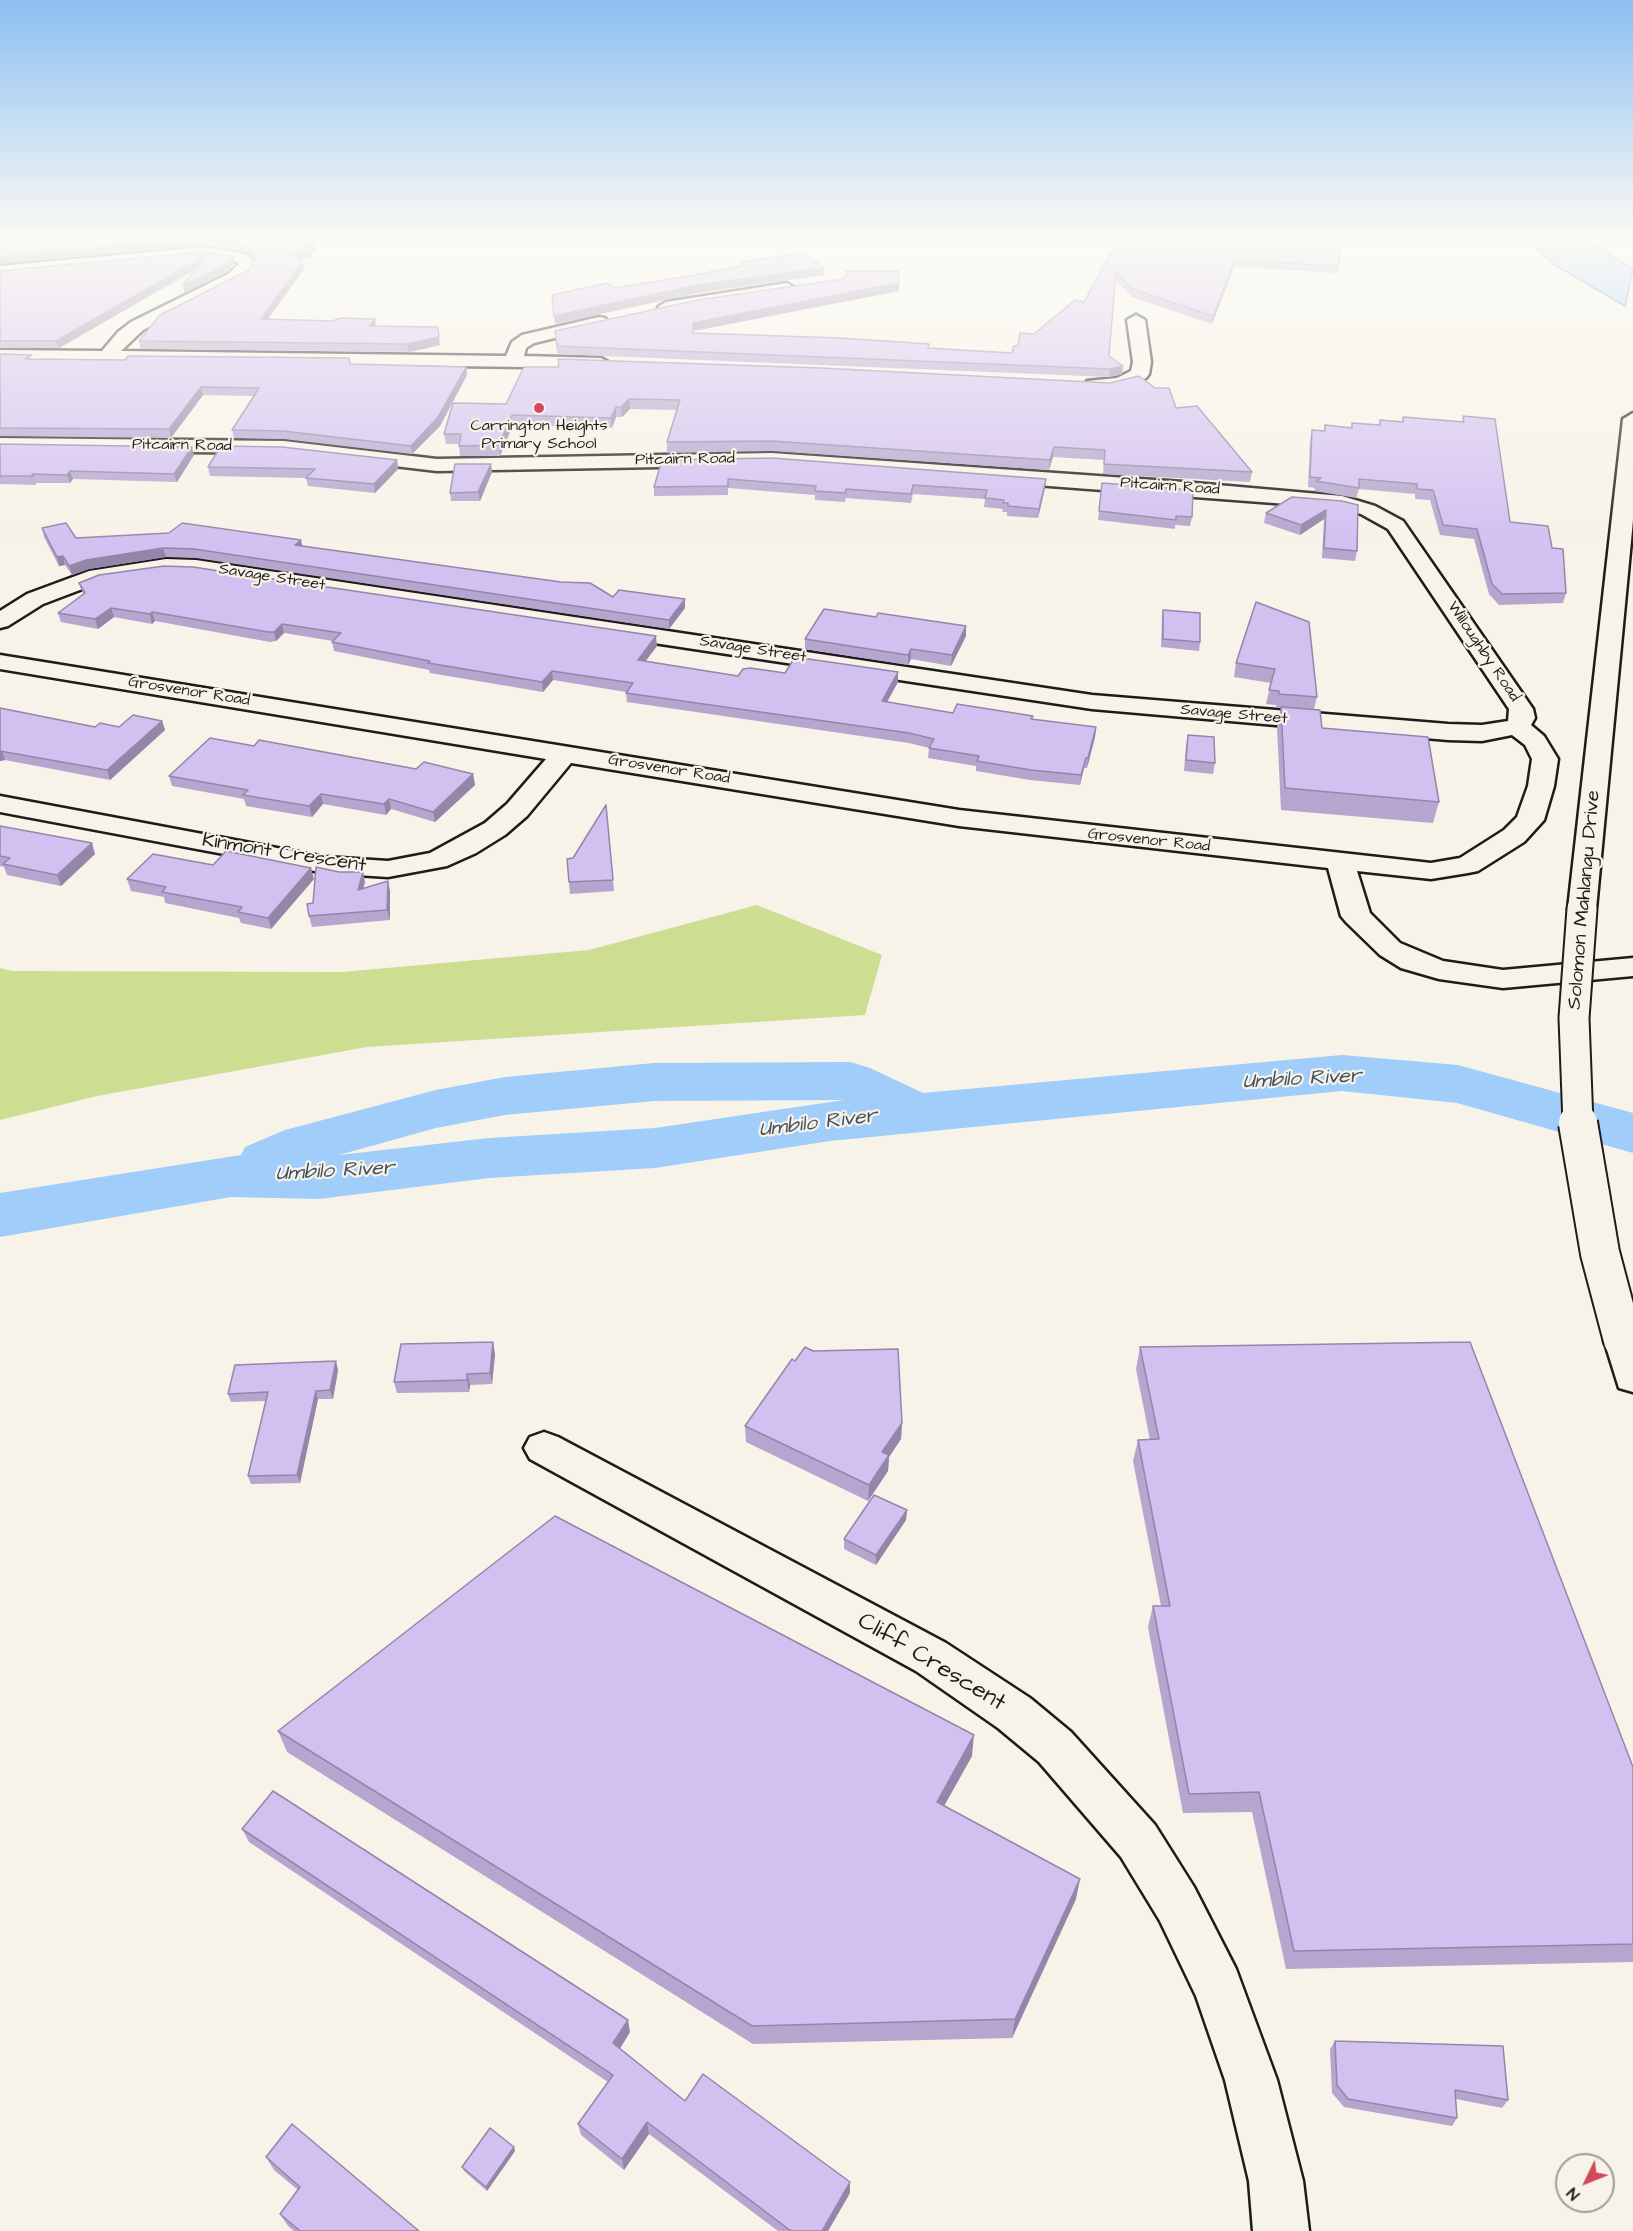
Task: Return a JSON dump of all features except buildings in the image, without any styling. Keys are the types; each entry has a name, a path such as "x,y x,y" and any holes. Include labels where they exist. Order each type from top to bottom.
{"main road":[{"path":"109,354 122,338"},
{"path":"518,360 515,357 518,346 532,338"},
{"path":"1081,384 1120,383 1140,374 1142,362 1139,338"},
{"path":"0,355 109,354 614,363"},
{"name":"Solomon Mahlangu Drive","path":"1633,419 1582,909 1574,1018 1577,1116 1600,1253 1633,1377"},
{"name":"Pitcairn Road","path":"0,444 284,447 437,465 772,459 1217,491 1332,501 1368,510"},
{"name":"Willoughby Road","path":"1340,860 1442,871 1468,865 1514,836 1530,820 1541,786 1545,759 1535,741 1517,727 1522,718 1521,709 1396,525 1368,510"},
{"name":"Savage Street","path":"0,621 35,599 97,576 166,566 196,567 1092,702 1448,732 1482,733 1517,727"},
{"name":"Grosvenor Road","path":"0,662 959,818 1131,839 1340,860"},
{"name":"Kinmont Crescent","path":"0,804 325,865 388,869 437,860 466,847 495,829 517,810 565,753"},
{"path":"1340,860 1356,916 1390,949 1412,961 1439,970 1503,980 1633,967"},
{"name":"Cliff Crescent","path":"544,1448 931,1657 1014,1713 1055,1747 1092,1786 1138,1841 1177,1904 1218,1987 1251,2080 1276,2181 1281,2231"}],"green space":[{"path":"757,905 882,955 865,1015 367,1047 97,1096 0,1120 0,968 12,971 342,972 589,950"}],"waterway":[{"name":"Umbilo River","path":"0,1215 231,1176 319,1178 489,1158 655,1148 830,1121 1342,1073 1458,1084 1633,1133"},
{"path":"266,1162 305,1144 436,1109 505,1096 654,1082 850,1081 902,1104"}],"place":[{"name":"Carrington Heights Primary School","path":"539,408"}]}
